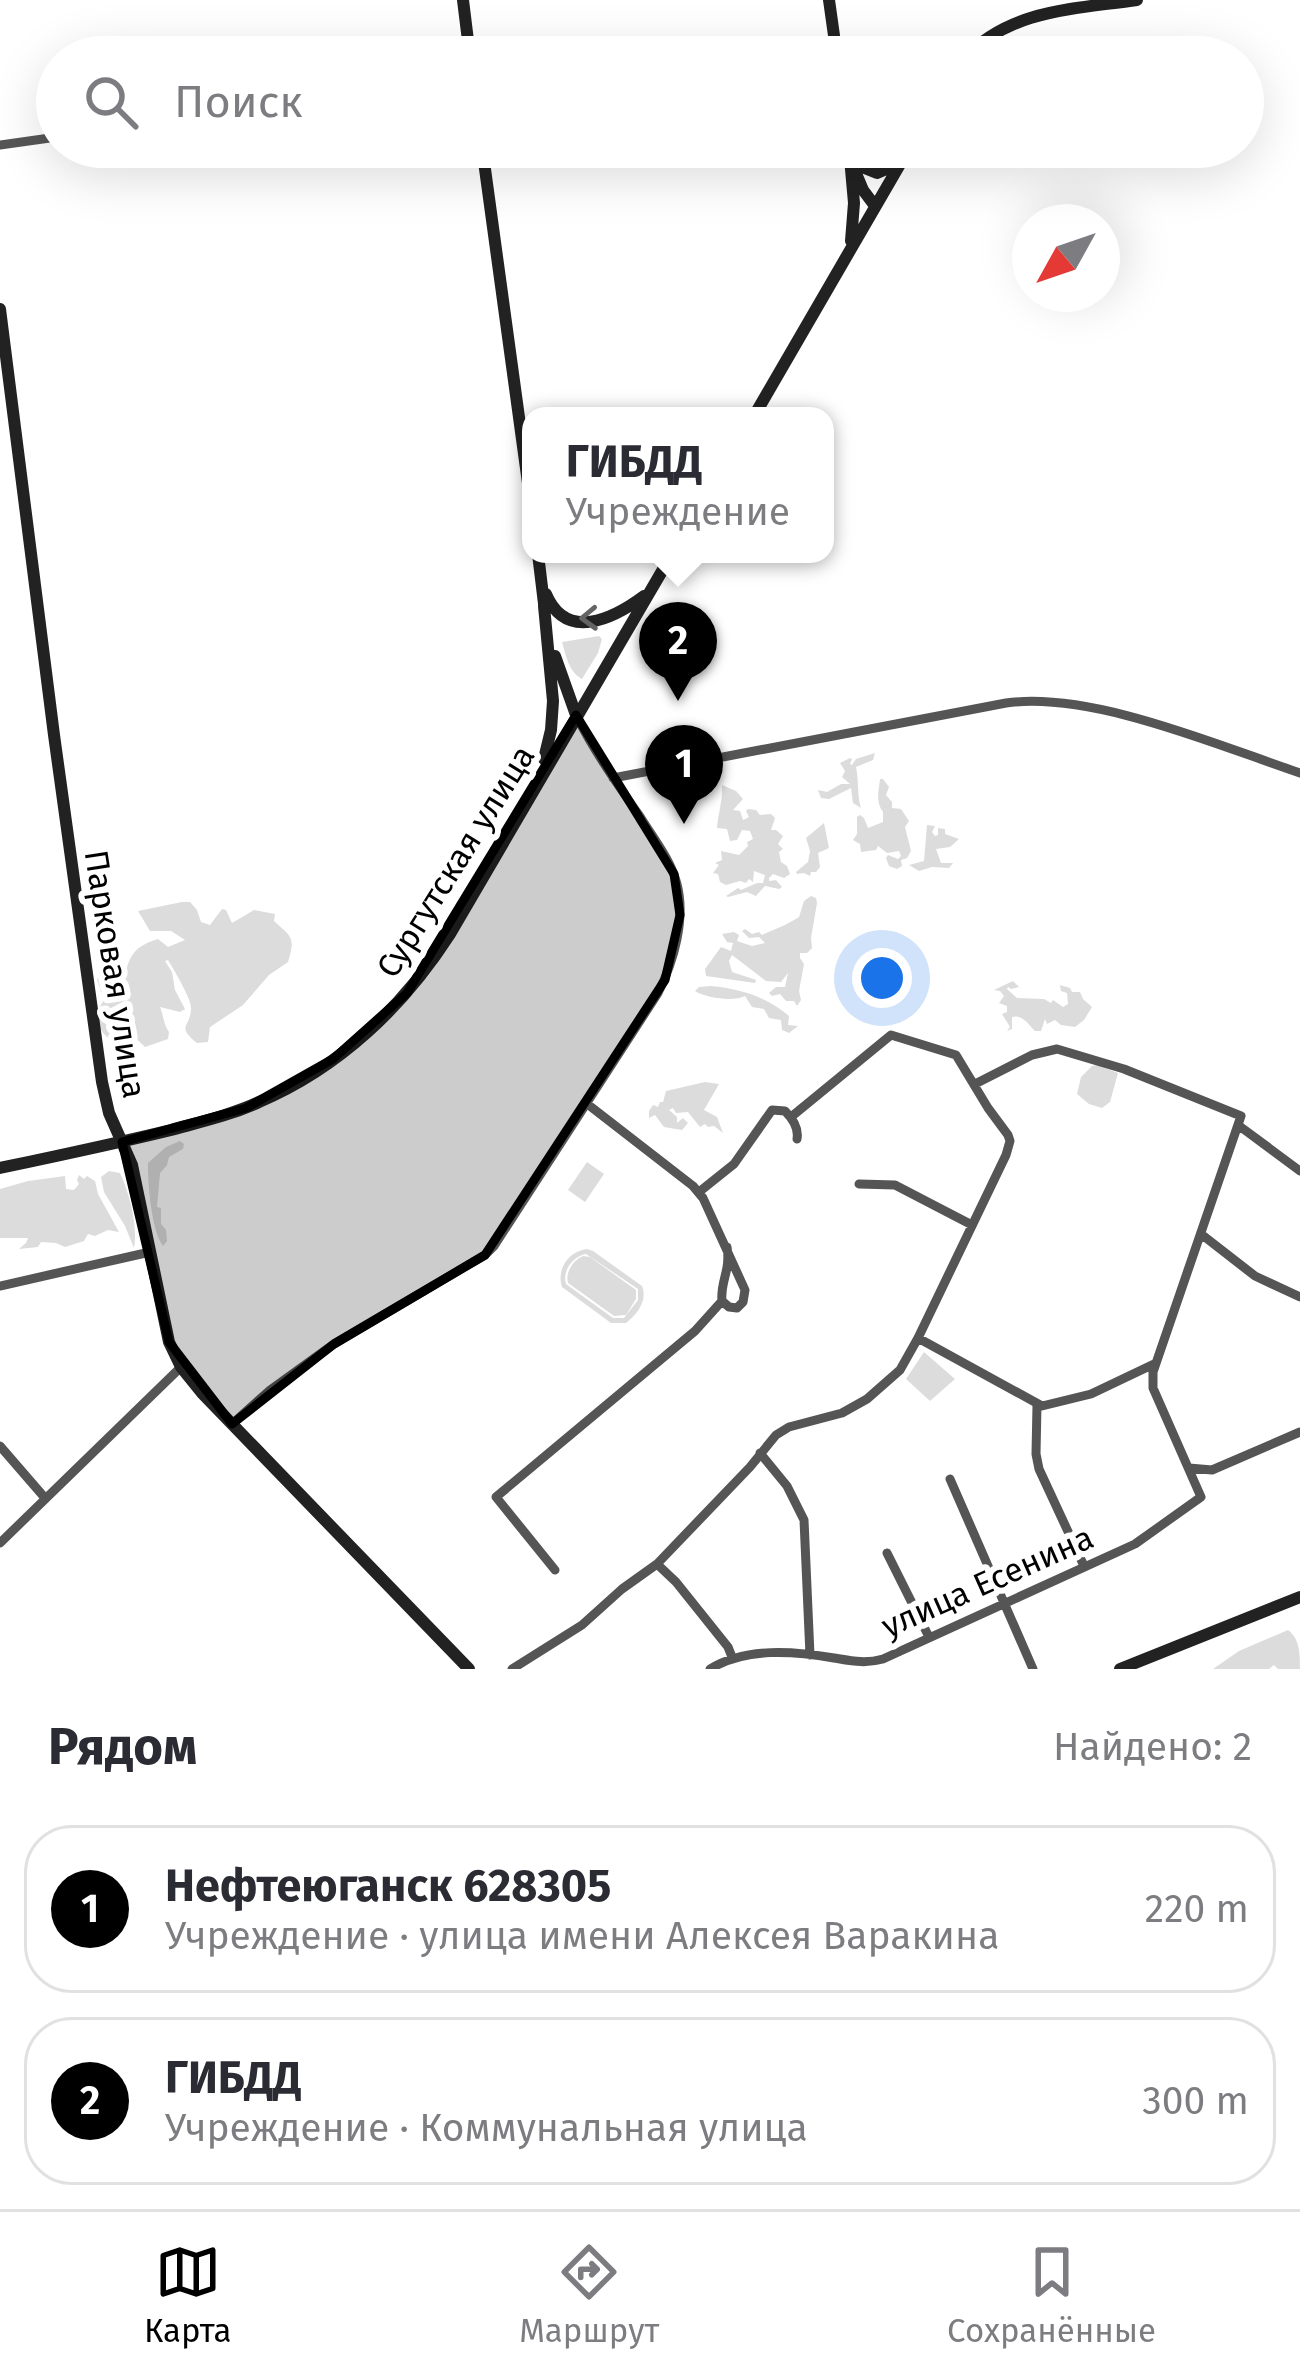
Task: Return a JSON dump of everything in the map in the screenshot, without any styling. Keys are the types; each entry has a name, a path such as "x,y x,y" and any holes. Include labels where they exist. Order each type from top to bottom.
{"main road":[{"path":"463,0 467,36"},
{"path":"829,0 834,36"},
{"path":"990,36 1020,20 1137,0"},
{"path":"485,168 522,439"},
{"path":"848,255 854,220 850,168"},
{"path":"855,168 862,190 875,206"},
{"path":"759,407 898,168"},
{"name":"Парковая улица","path":"0,309 105,1097 136,1180 168,1339 181,1367 232,1424 469,1669"},
{"path":"539,563 553,713 540,776"},
{"name":"Сургутская улица","path":"0,1168 122,1142 262,1101 333,1059 384,1018 438,953 667,563"},
{"path":"542,581 556,612 571,620 598,620 619,613 650,592"},
{"path":"544,606 559,671 576,715"},
{"path":"1120,1669 1300,1598"}],"street":[{"path":"0,145 36,140"},
{"path":"614,778 1039,700 1097,709 1300,773"},
{"path":"232,1424 334,1344 485,1255 658,993 680,915 674,874 576,715"},
{"path":"512,1669 582,1625 657,1564 776,1435 867,1400 900,1370 1010,1141 956,1055 890,1035 791,1117"},
{"path":"975,1084 1031,1055 1058,1049 1241,1116 1154,1363 1153,1388"},
{"path":"586,1103 699,1192 746,1294 737,1307 722,1301"},
{"path":"699,1192 734,1164 772,1110 791,1117 797,1139"},
{"path":"1238,1125 1300,1171"},
{"path":"859,1184 895,1185 973,1225"},
{"path":"1201,1234 1255,1276 1300,1298"},
{"path":"555,1570 496,1497 695,1331 722,1301 729,1266 727,1247"},
{"path":"0,1286 150,1252"},
{"path":"919,1338 1037,1405 1072,1401 1154,1363"},
{"path":"0,1544 181,1367"},
{"path":"1131,1376 1153,1388 1189,1468 1212,1470 1300,1432"},
{"path":"1037,1405 1039,1469 1084,1566"},
{"path":"0,1446 45,1498"},
{"path":"760,1453 787,1486 804,1520 810,1655"},
{"name":"улица Есенина","path":"710,1669 732,1658 760,1654 868,1663 1148,1537 1201,1497 1189,1468"},
{"path":"950,1479 1033,1669"},
{"path":"887,1553 929,1637"},
{"path":"657,1564 689,1598 732,1658"}],"highlighted area":[{"path":"576,715 674,874 680,915 665,980 485,1255 334,1344 232,1424 169,1342 122,1142 246,1108 333,1059 407,993"}],"shaded area":[{"path":"599,636 598,653 582,679 571,668 562,642"},
{"path":"875,753 873,760 856,767 861,808 853,803 851,788 821,798 818,790 827,792 850,784 842,777 845,771 840,763 850,758 852,765"},
{"path":"880,779 889,787 886,795 892,808 901,809 909,821 905,827 911,851 897,869 886,858 898,859 899,851 887,853 878,846 861,852 860,844 853,840 860,815 868,828 883,822"},
{"path":"722,785 743,799 733,810 740,811 743,820 749,817 748,809 775,818 771,830 783,836 779,852 790,874 769,878 776,880 779,889 765,886 756,896 747,892 728,897 738,888 763,883 765,875 754,871 753,882 726,885 713,873 719,865 715,863 722,860 721,851 739,855 753,839 750,831 742,830 737,840 730,841 727,829 717,828"},
{"path":"824,823 829,848 818,853 820,867 810,876 797,874 808,862 806,838"},
{"path":"927,825 935,826 935,836 938,828 959,839 950,847 936,849 941,863 953,863 949,868 919,871 909,865 924,861"},
{"path":"811,896 817,903 812,948 800,953 804,964 797,1006 780,994 769,993 785,987 788,973 781,982 766,981 732,955 732,972 755,983 706,976 705,969 721,947 731,951 733,943 722,934 734,932 739,935 737,941 752,946 765,943 742,931 762,935 790,922 799,917"},
{"path":"190,902 201,922 210,925 222,909 232,923 254,910 275,914 274,921 292,942 288,962 269,975 243,1005 210,1027 208,1042 197,1043 185,1029 189,998 165,961 185,1009 160,1007 168,1039 145,1047 125,1028 122,1041 114,1042 98,1022 103,1001 97,979 105,975 113,980 114,993 121,998 129,961 138,948 158,939 168,947 185,940 171,931 150,931 138,911"},
{"path":"1013,981 1019,987 1007,989 1017,998 1053,1000 1063,1007 1068,1004 1067,993 1060,985 1080,992 1092,1007 1075,1027 1055,1020 1047,1024 1045,1019 1041,1031 1035,1031 1016,1016 1012,1029 1007,1031 1010,1027 1002,1014 1007,1006 999,1003 1004,996 994,990"},
{"path":"711,986 762,999 789,1016 788,1025 798,1026 789,1033 782,1030 781,1020 752,1007 745,996 720,998 695,991"},
{"path":"1097,1065 1118,1073 1110,1102 1102,1108 1077,1094 1081,1077"},
{"path":"705,1082 719,1084 704,1110 717,1117 723,1133 714,1126 700,1127 688,1112 676,1113 673,1108 669,1110 677,1123 683,1118 688,1123 682,1130 664,1127 655,1115 649,1118 649,1111 663,1102 666,1091"},
{"path":"180,1141 183,1149 169,1157 160,1173 157,1207 166,1230 163,1246 153,1218 148,1163"},
{"path":"587,1162 604,1174 585,1202 568,1190"},
{"path":"109,1171 120,1173 127,1191 134,1248 104,1192 101,1177"},
{"path":"79,1175 95,1181 119,1232 88,1234 84,1241 65,1247 41,1242 38,1247 19,1249 28,1238 0,1238 0,1189 65,1176 66,1189 74,1190"},
{"path":"581,1250 593,1251 642,1286 640,1307 626,1323 611,1323 562,1287 563,1268","holes":["586,1254 638,1289 638,1300 624,1318 613,1318 566,1284 567,1269"]},
{"path":"583,1256 636,1290 626,1315 614,1316 568,1283 571,1267"},
{"path":"924,1352 955,1379 930,1401 906,1379"},
{"path":"1288,1630 1297,1642 1300,1669 1274,1665 1269,1669 1213,1669 1239,1651"}],"place":[{"name":"ГИБДД","path":"678,701"},
{"name":"Нефтеюганск 628305","path":"684,824"}]}
